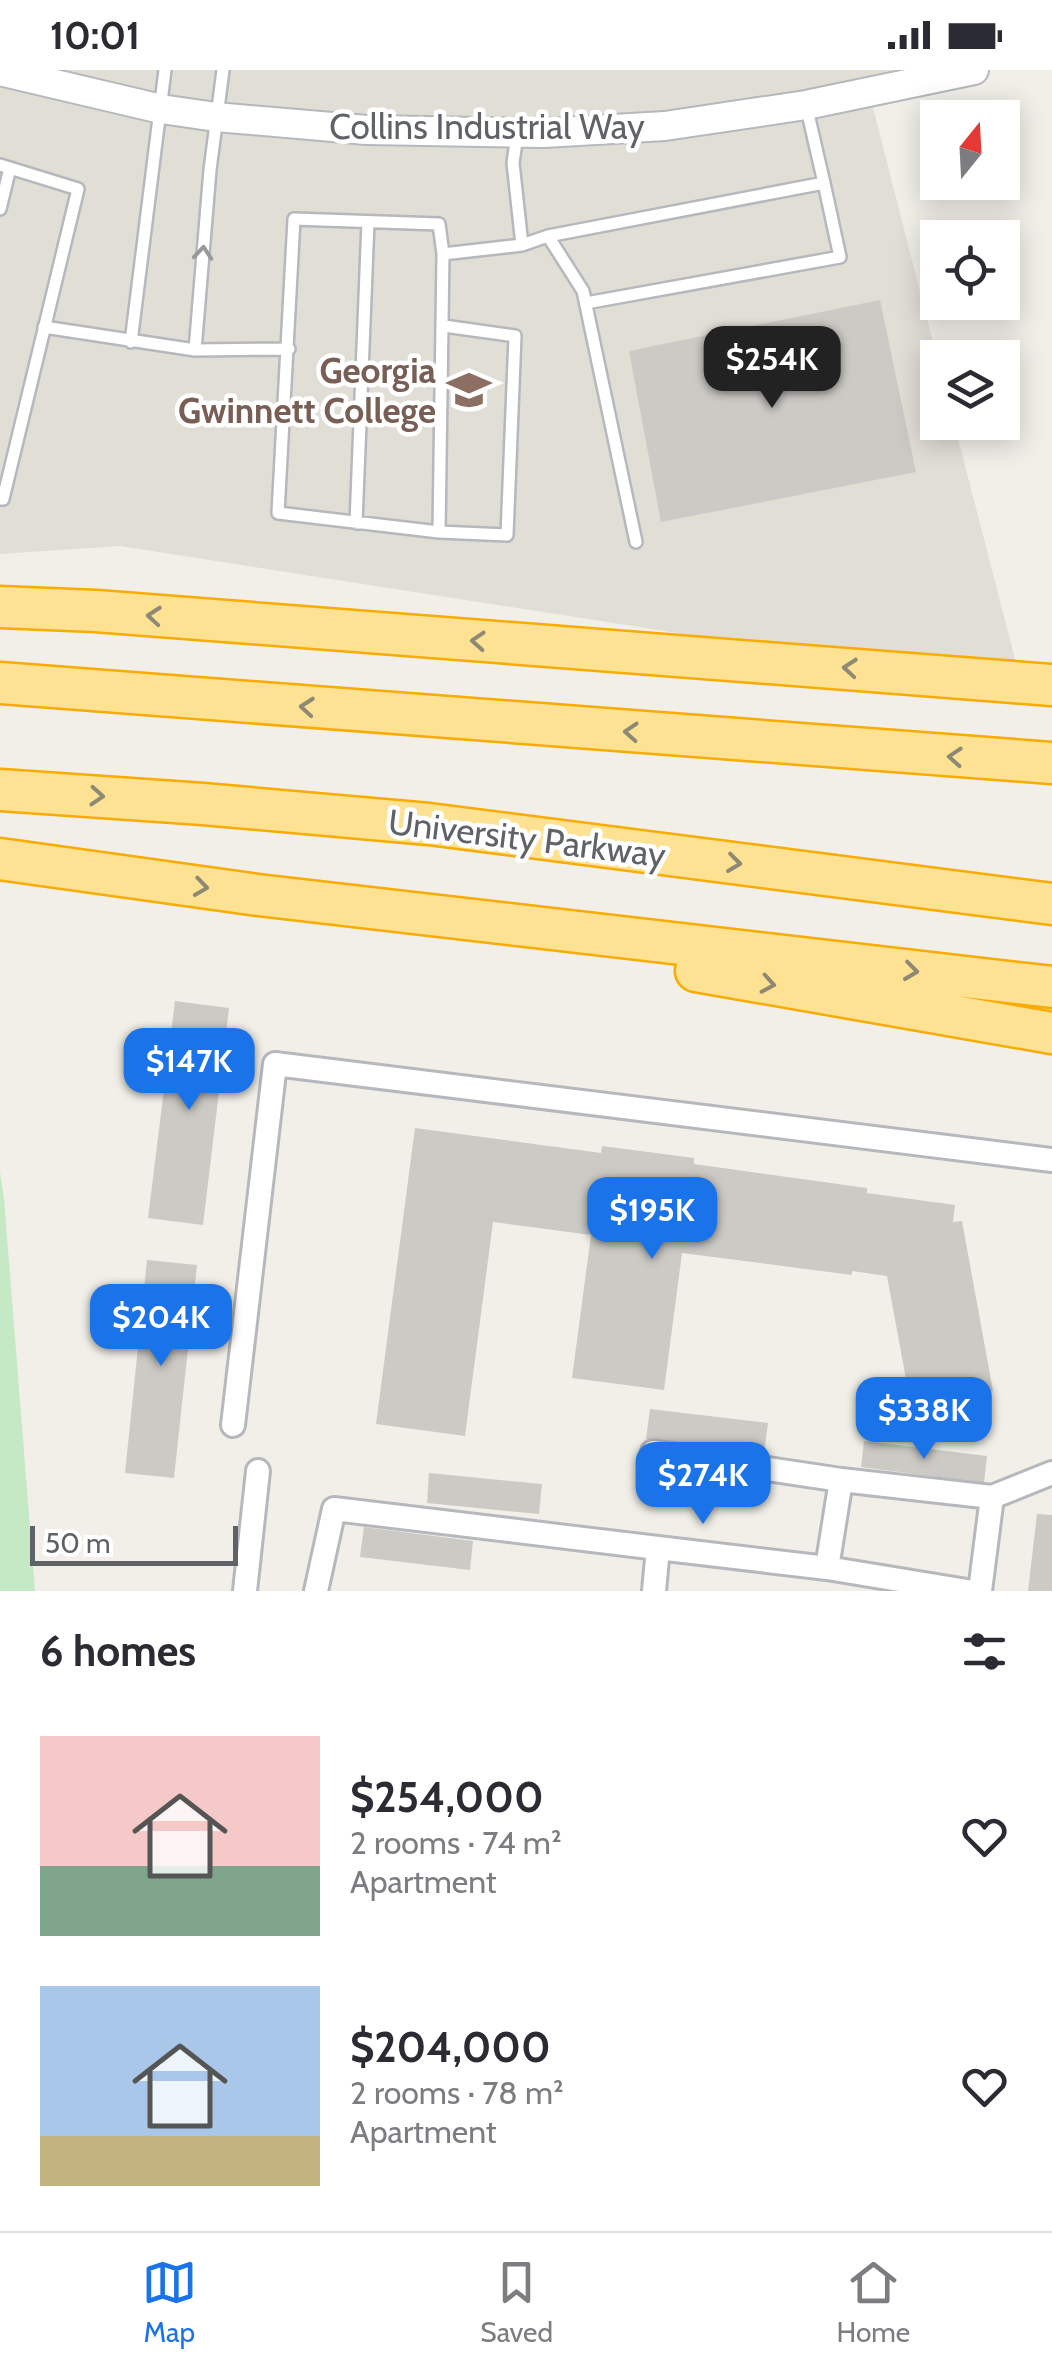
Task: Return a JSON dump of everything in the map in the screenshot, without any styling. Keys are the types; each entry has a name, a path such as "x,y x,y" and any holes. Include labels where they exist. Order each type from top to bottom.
{"highway":[{"path":"0,607 96,611 1052,685"},
{"path":"0,683 1052,763"},
{"name":"University Parkway","path":"0,790 428,824 1052,904"},
{"path":"0,859 258,896 1052,987"},
{"path":"258,896 1052,1033"}],"street":[{"name":"Collins Industrial Way","path":"0,70 161,109 216,117 367,130 517,132 666,126 806,104 974,70"},
{"path":"233,1425 276,1064 1052,1160"},
{"path":"653,1452 841,1480 992,1496 1052,1473"},
{"path":"245,1591 258,1470"},
{"path":"828,1568 841,1480"},
{"path":"980,1591 992,1496"},
{"path":"316,1591 334,1509 828,1568 967,1591"},
{"path":"654,1591 658,1548"}],"lane":[{"path":"132,342 165,70"},
{"path":"195,350 223,70"},
{"path":"586,302 840,257 806,104"},
{"path":"517,132 514,163 522,245"},
{"path":"0,209 5,167 78,189 4,499 0,499"},
{"path":"443,254 522,245 548,236 824,183"},
{"path":"438,532 444,326 440,224 294,219 278,513 438,532 507,535 516,336 444,326"},
{"path":"356,523 368,222"},
{"path":"548,236 583,291 636,542"},
{"path":"44,327 195,350 289,349"}],"shaded area":[{"name":"Georgia Gwinnett College","path":"0,70 964,70 869,92 920,292 920,320 927,320 932,340 920,340 920,440 958,440 1015,659 1036,689 120,546 0,554"}],"green space":[{"path":"0,1172 4,1199 35,1591 0,1591"}],"building":[{"path":"880,300 916,472 661,522 629,351"},
{"path":"175,1001 229,1008 203,1225 148,1218"},
{"path":"415,1128 601,1153 602,1146 694,1158 694,1164 867,1188 867,1193 955,1205 953,1222 962,1221 993,1391 911,1406 887,1276 682,1253 664,1390 572,1378 591,1235 493,1222 465,1436 376,1424"},
{"path":"147,1260 197,1265 174,1478 125,1473"},
{"path":"650,1409 768,1423 764,1453 646,1439"},
{"path":"864,1441 987,1456 984,1483 861,1467"},
{"path":"429,1473 542,1484 539,1514 427,1503"},
{"path":"1037,1514 1052,1515 1052,1591 1028,1591"},
{"path":"364,1527 473,1541 470,1570 360,1557"}],"place":[{"name":"Georgia Gwinnett College","path":"469,390"}]}
